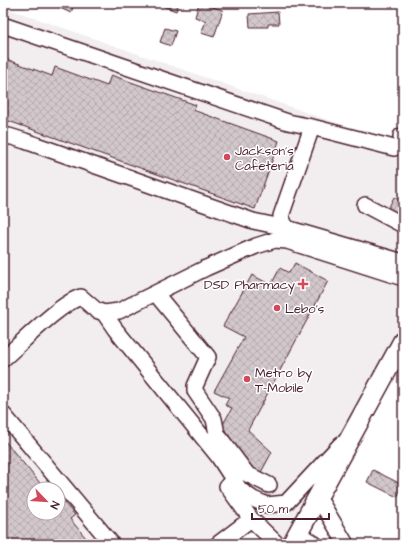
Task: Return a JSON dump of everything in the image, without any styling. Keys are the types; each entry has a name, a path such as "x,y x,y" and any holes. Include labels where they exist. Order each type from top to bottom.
{"main road":[{"path":"295,539 403,341"}],"street":[{"path":"3,26 288,122 399,141"},
{"path":"294,237 281,216 312,127"},
{"path":"3,139 10,136 25,141 253,221 294,237 360,256 403,262"},
{"path":"365,205 403,225"},
{"path":"253,221 256,246"},
{"path":"3,359 59,309 73,299 81,298 96,310 104,313 119,312 206,268 256,246 275,240 294,237"},
{"path":"360,256 403,278"},
{"path":"156,294 208,357 195,386 195,391 214,419 217,434 247,474 269,485"},
{"path":"104,313 119,334 218,456 240,490 253,499 267,505 286,503 356,428"},
{"path":"3,414 112,544"},
{"path":"218,456 218,473 251,519 277,544"},
{"path":"318,497 346,544"},
{"path":"218,544 237,539 251,519"},
{"path":"295,539 315,544"}],"shaded area":[{"path":"3,7 380,138 390,154 403,161 403,341 292,544 277,544 251,519 218,544 3,544"}],"building":[{"path":"62,3 73,7 71,13 60,8"},
{"path":"109,3 120,3 118,8"},
{"path":"161,3 179,3 176,11 160,5"},
{"path":"199,3 223,10 214,37 201,33 206,21 195,17"},
{"path":"278,12 279,24 268,24 268,27 250,27 249,14"},
{"path":"165,28 176,31 171,46 160,42"},
{"path":"3,58 52,76 55,67 107,86 111,75 196,105 193,110 279,141 255,209 3,119"},
{"path":"394,197 403,202 403,222 386,213"},
{"path":"295,263 328,281 248,430 272,452 259,476 250,467 221,428 232,408 225,405 229,398 214,391 244,337 223,326 252,275 271,285 280,268 289,273"},
{"path":"3,439 38,481 26,481 26,521 66,521 66,504 75,515 70,519 91,544 3,544"},
{"path":"373,470 403,485 403,494 400,492 397,497 367,482"}],"place":[{"name":"Jackson's Cafeteria","path":"227,157"},
{"name":"DSD Pharmacy","path":"303,284"},
{"name":"Lebo's","path":"277,308"},
{"name":"Metro by T-Mobile","path":"247,379"}]}
